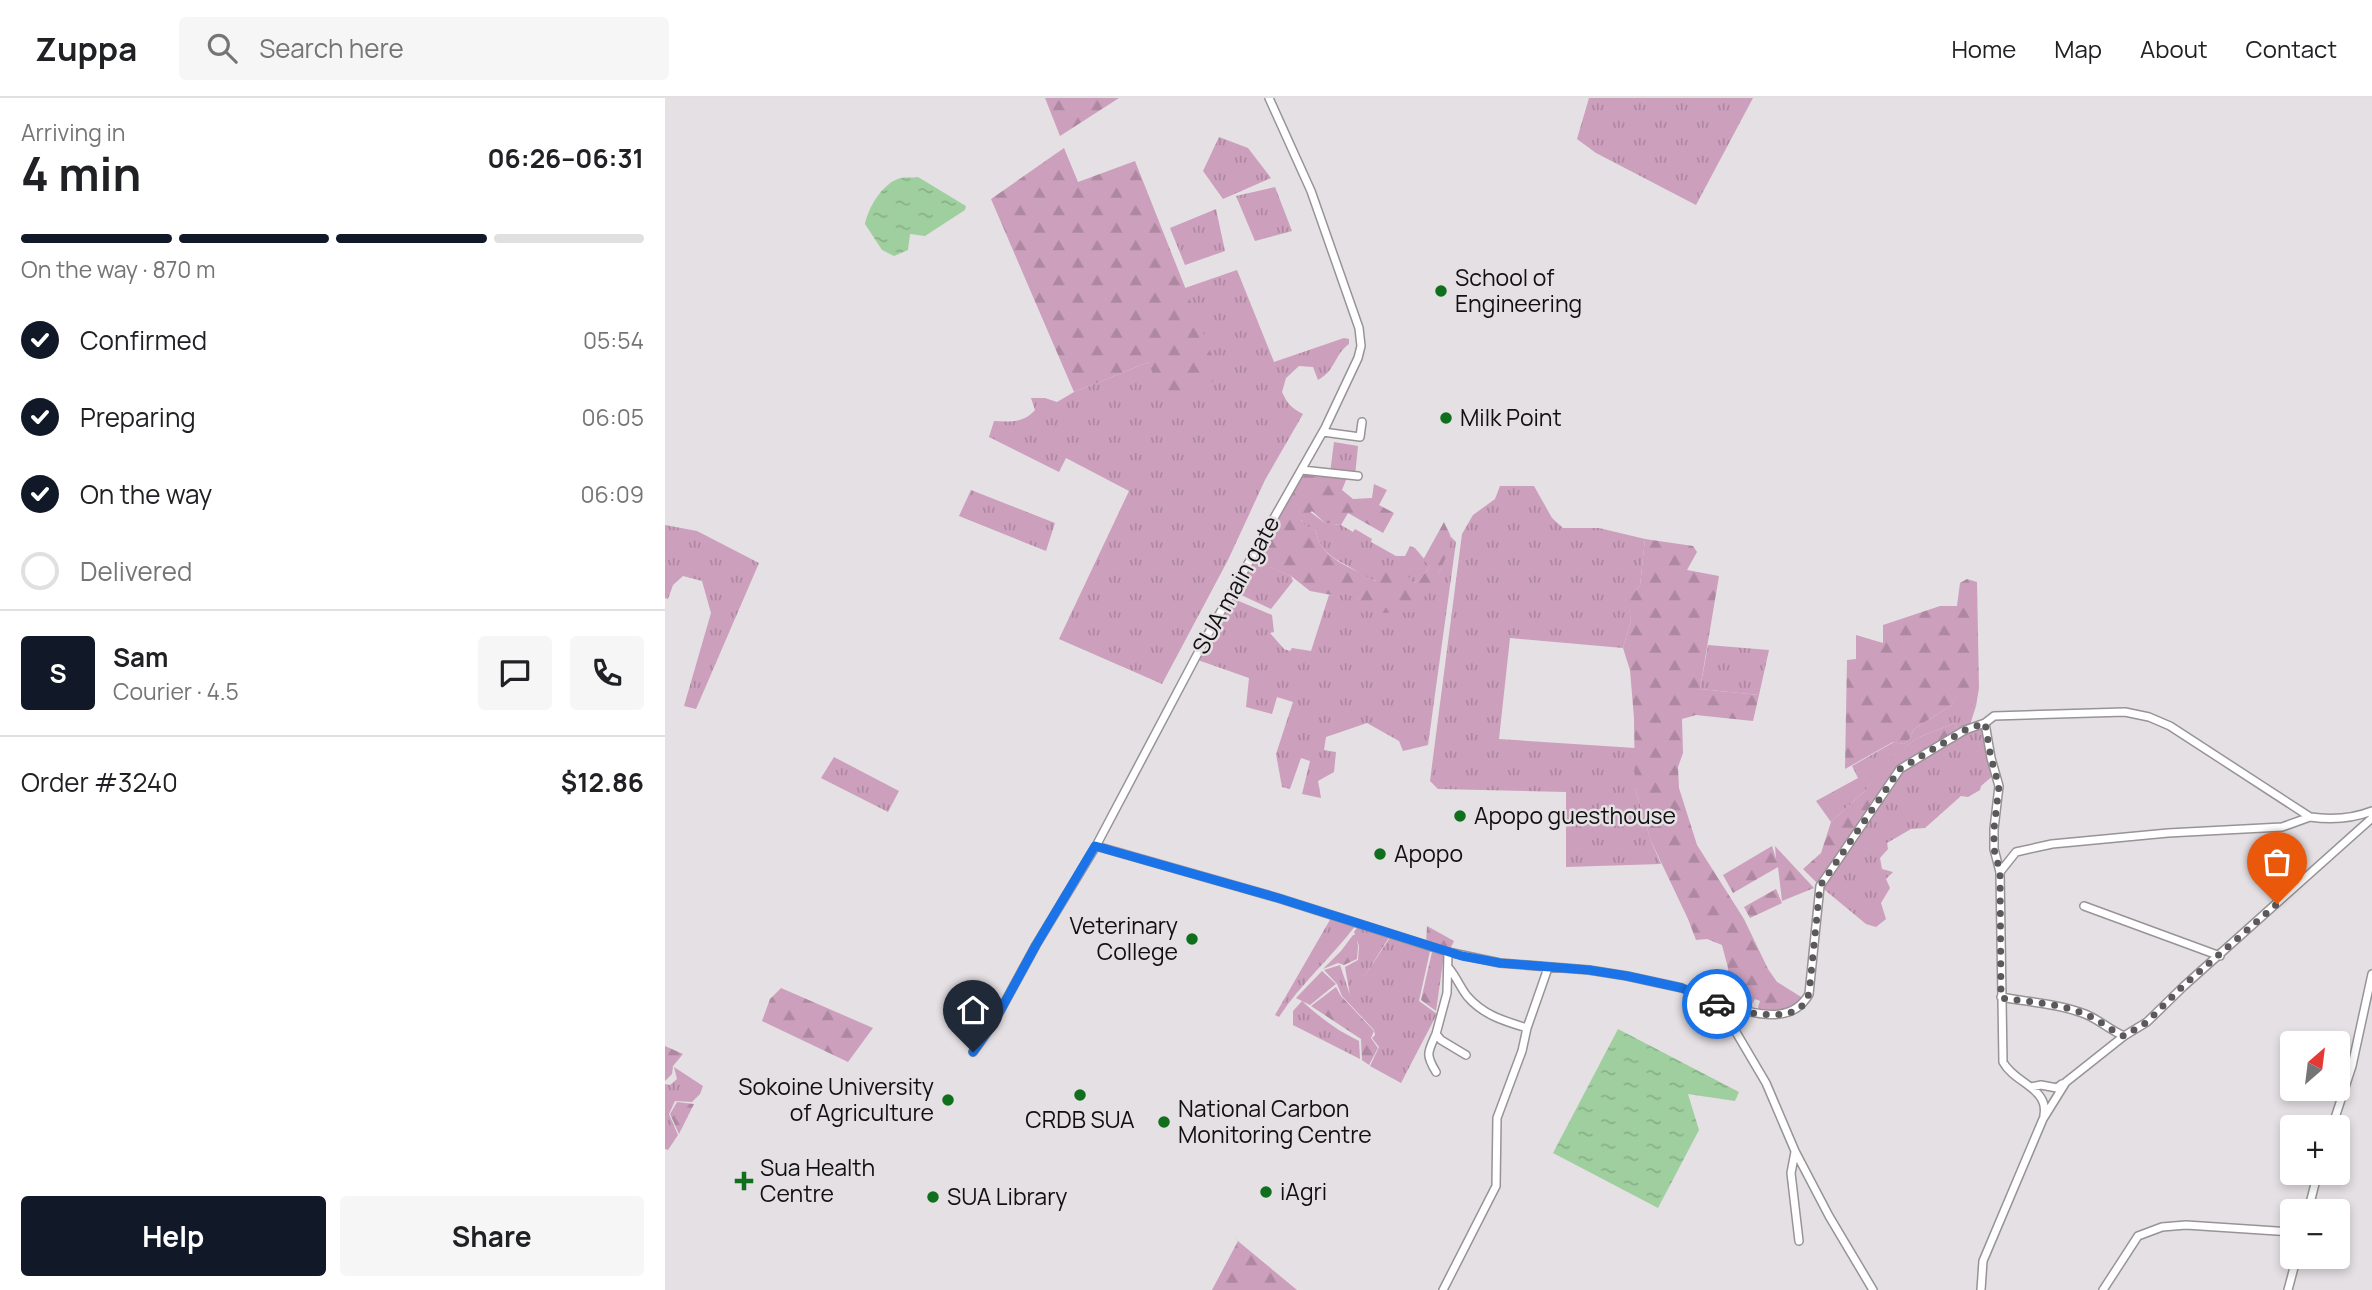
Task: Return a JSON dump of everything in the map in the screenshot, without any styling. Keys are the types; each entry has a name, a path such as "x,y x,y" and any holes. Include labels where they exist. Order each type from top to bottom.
{"street":[{"name":"SUA main gate","path":"973,1052 993,1024 1095,846 1207,636 1323,432 1354,370 1361,345 1359,328 1311,191 1269,98"},
{"path":"1323,432 1360,437 1362,422"},
{"path":"1301,470 1359,476"},
{"path":"1095,846 1278,898 1448,952 1500,963 1589,970 1682,988 1720,1005 1760,1014 1784,1013 1802,1006 1809,994 1820,886 1900,769 1994,716 2125,712 2149,717 2170,726 2208,749 2311,817 2356,817 2372,811"},
{"path":"1985,723 1999,786 1994,849 2000,872 2003,1062 2011,1074 2041,1095 2045,1107 2043,1119"},
{"path":"2000,872 2016,852 2052,844 2168,833 2282,827 2311,817"},
{"path":"2031,1087 2041,1085 2057,1088 2124,1036 2147,1022 2183,986 2220,956 2372,818"},
{"path":"2084,906 2220,956"},
{"path":"1436,1072 1428,1057 1428,1051 1436,1034 1447,993 1448,952"},
{"path":"1448,967 1465,994 1482,1010 1527,1028"},
{"path":"1443,1290 1496,1186 1497,1118 1522,1051 1527,1028 1548,968"},
{"path":"2337,1115 2352,1066 2372,974"},
{"path":"2001,998 2071,1009 2088,1015 2124,1036"},
{"path":"1720,1005 1766,1083 1795,1151 1829,1216 1873,1290"},
{"path":"1436,1034 1466,1055"},
{"path":"1981,1290 1983,1261 2043,1119 2066,1082"},
{"path":"1795,1151 1791,1173 1798,1241"},
{"path":"2103,1290 2138,1236 2162,1227 2186,1225 2280,1231"},
{"path":"2288,1290 2294,1269"}],"green space":[{"path":"1045,98 1119,98 1060,136"},
{"path":"1589,98 1753,98 1696,205 1596,153 1577,139"},
{"path":"1219,137 1248,148 1271,178 1223,199 1203,171"},
{"path":"1064,148 1078,182 1135,161 1221,378 1165,401 1149,362 1074,392 991,199"},
{"path":"1275,187 1292,231 1255,241 1236,196"},
{"path":"1216,209 1225,251 1185,265 1170,228"},
{"path":"1237,270 1274,362 1344,338 1349,339 1349,344 1328,372 1318,380 1313,367 1299,366 1286,378 1282,392 1290,405 1303,414 1265,480 1228,560 1162,684 1059,639 1129,491 1066,458 1059,472 989,437 994,421 1016,421 1031,414 1035,410 1031,398 1045,398 1057,402 1074,392 1149,362 1220,378 1185,288"},
{"path":"1334,442 1358,446 1355,476 1330,473"},
{"path":"1303,473 1348,475 1342,490 1353,499 1372,498 1374,484 1387,490 1379,505 1394,513 1383,533 1348,513 1341,525 1325,523 1312,511 1301,520 1316,531 1319,541 1331,556 1375,581 1383,573 1404,572 1414,583 1419,581 1430,566 1423,560 1444,522 1451,538 1447,555 1431,587 1414,612 1380,613 1373,607 1362,614 1360,599 1345,594 1337,596 1310,591 1291,576 1251,559"},
{"path":"1500,486 1534,486 1552,518 1563,528 1599,528 1645,539 1640,586 1628,599 1631,620 1623,648 1510,638 1499,739 1635,748 1635,788 1661,864 1566,867 1566,792 1438,789 1430,781 1462,534 1473,515 1495,499"},
{"path":"971,490 1055,523 1046,551 959,516"},
{"path":"1305,508 1325,523 1341,525 1353,532 1355,529 1396,556 1405,556 1410,546 1415,548 1430,566 1419,581 1414,583 1368,580 1329,555 1319,541 1316,531 1304,525 1301,519"},
{"path":"665,525 697,531 759,563 696,709 684,706 711,613 702,581 683,576 673,585 668,599 665,598"},
{"path":"1451,537 1456,542 1428,745 1403,751 1399,741 1367,723 1326,737 1324,750 1336,752 1334,772 1318,781 1321,798 1302,794 1310,761 1301,758 1290,789 1282,787 1276,754 1293,702 1277,697 1272,714 1246,707 1249,678 1195,659 1229,597 1272,615 1274,632 1270,633 1284,649 1311,651 1329,595 1346,594 1373,607 1424,596 1440,570"},
{"path":"1645,539 1693,546 1697,552 1687,570 1719,576 1700,689 1759,695 1753,721 1696,715 1682,719 1683,753 1678,767 1679,788 1697,845 1744,919 1768,969 1777,982 1806,1000 1794,1011 1760,1014 1760,1001 1755,999 1752,1004 1753,1013 1720,1005 1717,998 1729,986 1722,945 1707,939 1696,940 1651,841 1635,788 1630,670 1623,648 1631,620 1627,599 1640,586"},
{"path":"1255,560 1291,576 1293,581 1271,609 1237,593"},
{"path":"1967,579 1977,582 1979,688 1976,706 1967,703 1959,690 1952,705 1914,729 1904,744 1893,742 1845,769 1847,660 1856,659 1856,635 1883,643 1883,625 1940,606 1957,606 1960,583"},
{"path":"1708,645 1769,650 1759,695 1700,689"},
{"path":"1959,689 1967,702 1976,706 1969,728 1985,723 1996,773 1980,790 1968,797 1961,796 1925,828 1911,829 1887,843 1888,849 1880,858 1882,869 1893,872 1886,879 1890,888 1881,903 1886,919 1876,927 1866,924 1820,886 1900,769 1959,733 1955,723 1917,738 1885,763 1866,790 1831,822 1816,801 1858,778 1852,766 1894,742 1904,744 1914,729 1952,705"},
{"path":"1955,723 1959,733 1900,769 1820,886 1803,869 1821,853 1831,822 1866,790 1884,763 1917,738"},
{"path":"834,757 899,791 888,812 821,778"},
{"path":"1772,846 1776,859 1775,846 1814,888 1782,901 1778,867 1733,893 1723,875"},
{"path":"1776,889 1782,903 1750,918 1744,907"},
{"path":"1331,918 1356,925 1279,1017 1275,1015"},
{"path":"1359,925 1390,936 1362,980 1391,936 1430,951 1419,1001 1437,1014 1401,1083 1370,1066 1379,1047 1372,1038 1375,1035 1374,1030 1342,996 1337,984 1324,970 1340,965 1350,995 1345,967 1358,960 1359,946 1354,932"},
{"path":"1427,926 1454,941 1449,951 1426,944"},
{"path":"1353,935 1356,935 1358,946 1357,959 1323,969 1341,951"},
{"path":"1432,952 1444,955 1436,1011 1421,1000"},
{"path":"1322,971 1336,984 1310,1005 1296,998"},
{"path":"1336,987 1374,1031 1371,1038 1378,1048 1369,1065 1362,1060 1361,1039 1311,1006"},
{"path":"781,988 873,1028 848,1062 762,1021 770,999"},
{"path":"1302,1001 1329,1023 1359,1041 1360,1059 1293,1025 1293,1011"},
{"path":"665,1046 683,1054 665,1081"},
{"path":"674,1067 703,1086 692,1102 675,1101 669,1114 678,1135 668,1150 665,1149 665,1084 670,1085 677,1079"},
{"path":"677,1102 694,1104 679,1134 670,1114"},
{"path":"1233,1234 1297,1290 1212,1290 1238,1241"}],"water":[{"path":"918,177 966,206 965,210 925,236 910,234 908,250 894,256 882,250 865,224 873,203 882,190 894,180"},
{"path":"1618,1029 1739,1092 1735,1101 1688,1094 1699,1130 1658,1208 1553,1153"}],"way so far":[{"path":"1717,1004 1760,1014 1784,1013 1802,1006 1809,994 1820,886 1900,769 1965,730 1985,723 1999,786 1994,849 2000,872 2001,998 2071,1009 2088,1015 2124,1036 2147,1022 2183,986 2277,904"}],"place":[{"name":"School of Engineering","path":"1441,291"},
{"name":"Milk Point","path":"1446,418"},
{"name":"Apopo guesthouse","path":"1460,816"},
{"name":"Apopo","path":"1380,854"},
{"name":"Veterinary College","path":"1192,939"},
{"name":"CRDB SUA","path":"1080,1095"},
{"name":"Sokoine University of Agriculture","path":"948,1100"},
{"name":"National Carbon Monitoring Centre","path":"1164,1122"},
{"name":"Sua Health Centre","path":"744,1181"},
{"name":"iAgri","path":"1266,1192"},
{"name":"SUA Library","path":"933,1197"}],"route":[{"path":"973,1052 993,1024 1095,846 1278,898 1462,956 1500,963 1627,976 1682,988 1717,1004"}]}
